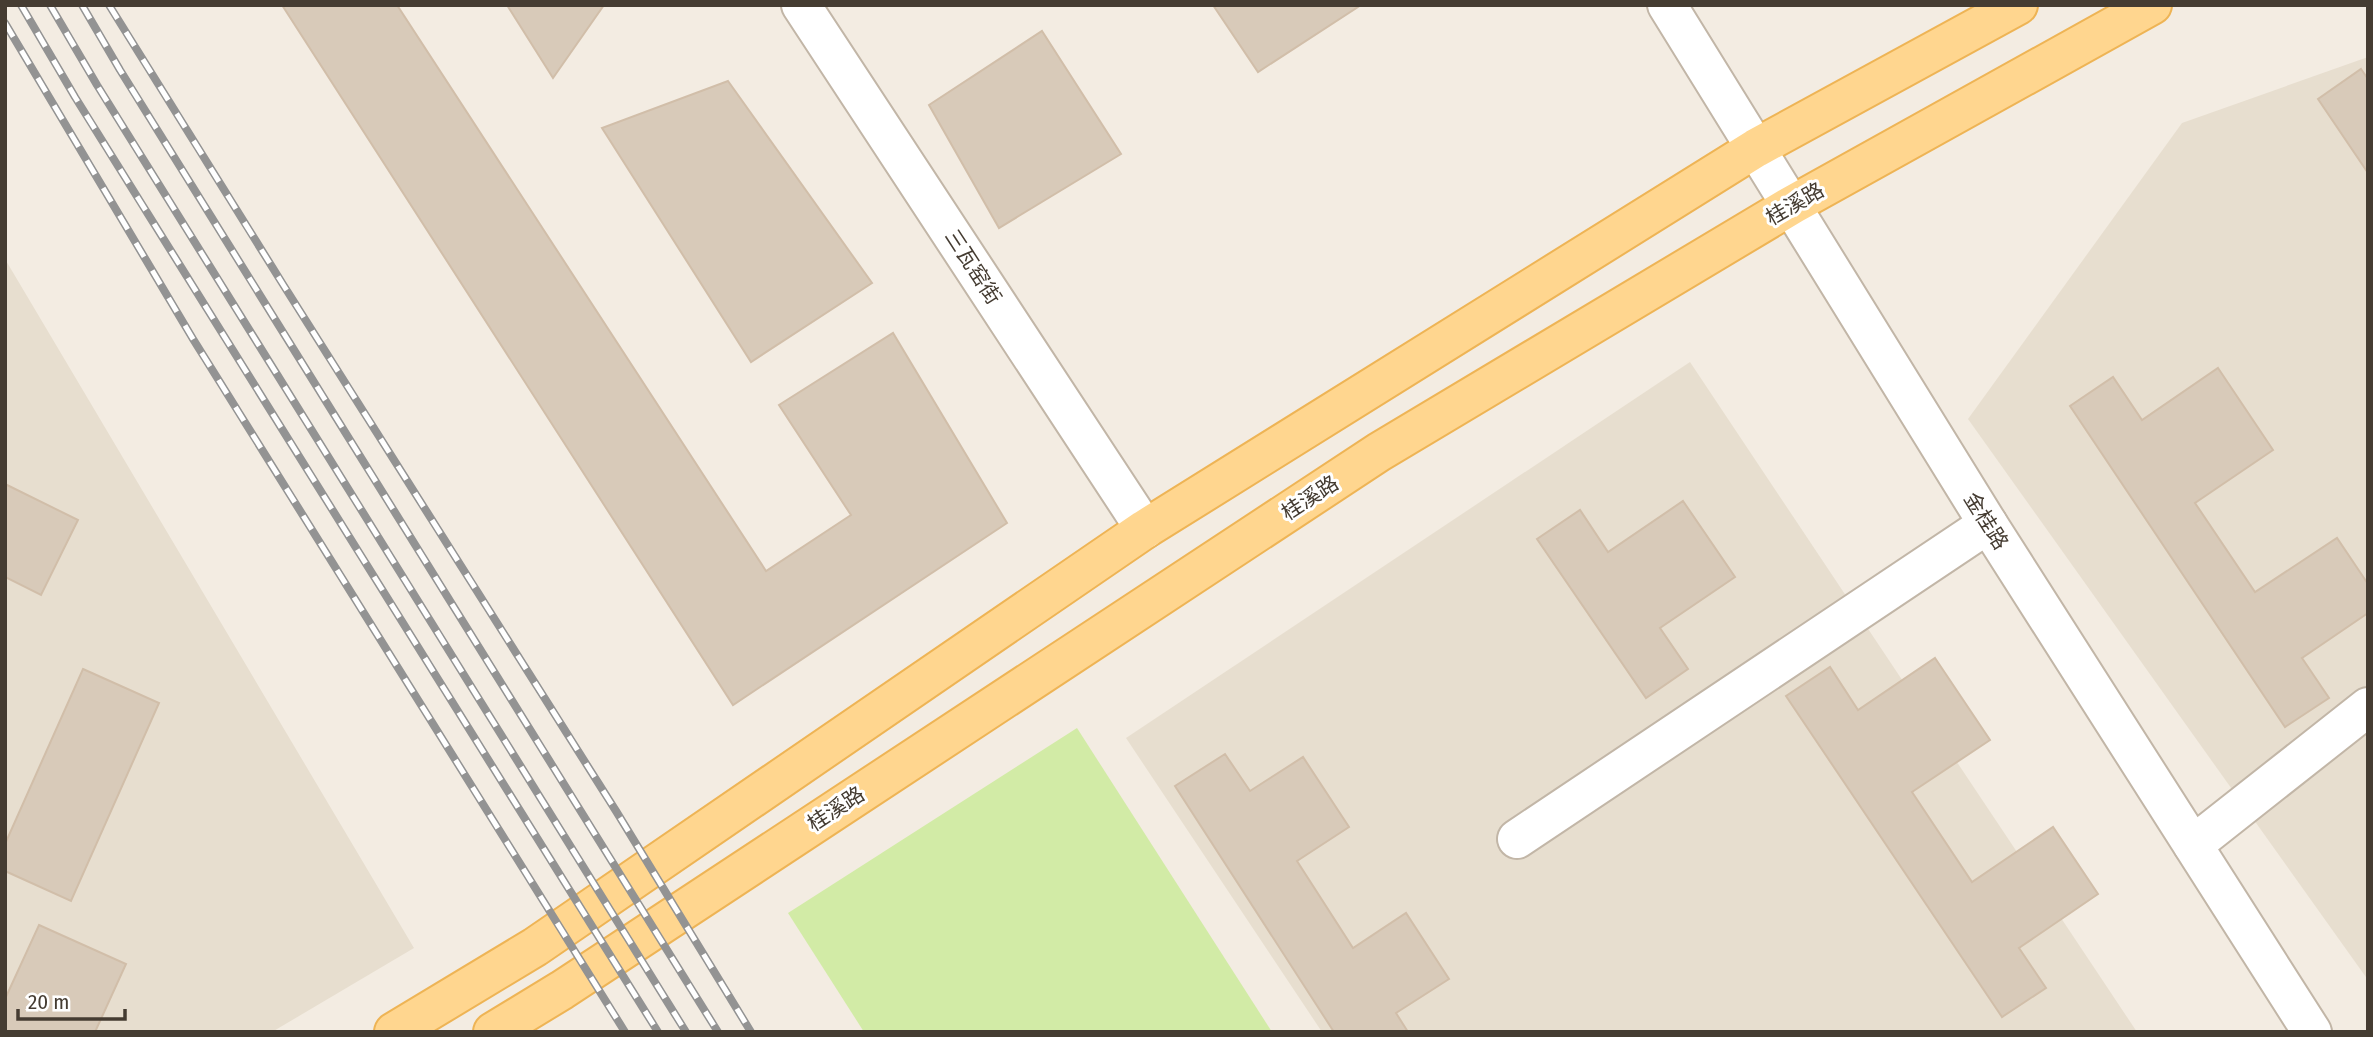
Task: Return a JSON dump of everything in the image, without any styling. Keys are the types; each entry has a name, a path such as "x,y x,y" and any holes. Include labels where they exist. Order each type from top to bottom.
{"main road":[{"path":"394,1032 535,947 1145,529 1756,148 2018,5"},
{"name":"桂溪路","path":"494,1032 562,990 1379,452 1792,205 2152,5"}],"street":[{"name":"三瓦窑街","path":"801,5 1145,529"},
{"name":"金桂路","path":"1667,5 1988,524 2312,1032"},
{"path":"1517,839 1988,524"},
{"path":"2193,845 2368,707"}],"shaded area":[{"path":"2368,57 2368,980 1968,419 2182,123"},
{"path":"5,259 414,948 272,1032 5,1032"},
{"path":"1690,362 2137,1032 1322,1032 1126,738"}],"green space":[{"path":"1077,728 1272,1032 864,1032 788,913"}],"building":[{"path":"282,5 397,5 766,571 851,515 779,405 893,333 1007,523 733,705"},
{"path":"507,5 604,5 553,78"},
{"path":"1213,5 1361,5 1258,72"},
{"path":"1042,31 1121,154 999,228 929,105"},
{"path":"2361,69 2368,79 2368,173 2318,99"},
{"path":"728,81 872,283 751,362 602,128"},
{"path":"2218,368 2273,450 2195,503 2255,592 2337,538 2368,584 2368,613 2302,658 2329,698 2285,727 2070,406 2113,377 2142,420"},
{"path":"5,484 78,520 41,595 5,577"},
{"path":"1683,501 1735,577 1660,628 1688,669 1646,698 1537,539 1580,510 1608,552"},
{"path":"1935,658 1990,740 1912,792 1972,882 2053,827 2098,894 2019,948 2046,988 2002,1017 1786,696 1830,667 1858,710"},
{"path":"83,669 159,703 71,901 5,871 5,844"},
{"path":"1225,754 1250,791 1303,757 1349,827 1297,861 1353,948 1406,913 1449,979 1396,1013 1408,1032 1334,1032 1175,786"},
{"path":"39,925 126,964 95,1032 5,1032 5,999"}],"railway":[{"path":"21,5 75,97 658,1032"},
{"path":"50,5 97,85 686,1032"},
{"path":"82,5 718,1032"},
{"path":"109,5 616,811 751,1032"},
{"path":"5,23 193,339 625,1032"}]}
